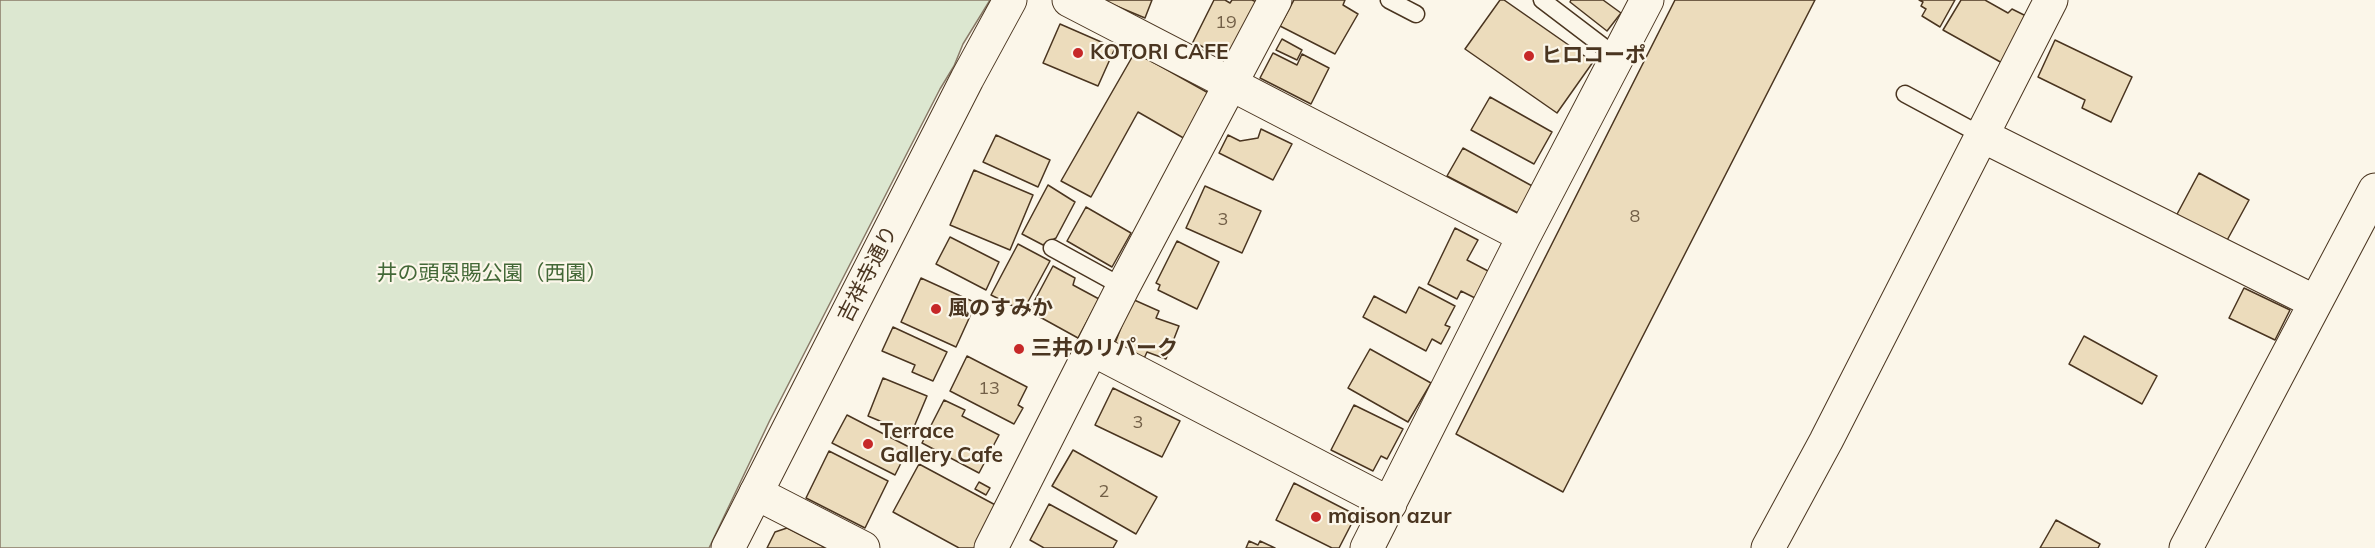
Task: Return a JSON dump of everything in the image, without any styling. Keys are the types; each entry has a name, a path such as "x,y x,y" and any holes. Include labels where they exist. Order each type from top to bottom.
{"street":[{"name":"吉祥寺通り","path":"728,548 962,89 1010,0"},
{"path":"1069,0 1524,236"},
{"path":"1367,548 1524,236 1647,0"},
{"path":"1768,548 1826,441 2051,0"},
{"path":"991,548 1123,287 1273,1"},
{"path":"1983,136 2315,302"},
{"path":"2186,548 2375,189"},
{"path":"1092,349 1390,504"},
{"path":"756,493 863,548"}],"lane":[{"path":"1389,0 1416,14"},
{"path":"1542,0 1617,57"},
{"path":"1905,94 1983,136"},
{"path":"1052,248 1123,287"}],"green space":[{"name":"井の頭恩賜公園（西園）","path":"0,0 990,0 963,44 954,66 940,89 770,420 709,548 0,548"}],"building":[{"path":"1102,0 1152,0 1145,18"},
{"path":"1214,0 1225,0 1230,3 1232,0 1252,0 1259,3 1230,60 1193,42"},
{"path":"1294,0 1345,0 1343,5 1358,14 1335,54 1280,26"},
{"name":"ヒロコーポ","path":"1500,0 1504,0 1593,62 1557,113 1465,49"},
{"path":"1571,0 1603,0 1621,13 1607,31 1570,2"},
{"path":"1675,0 1815,0 1563,492 1456,434"},
{"path":"1919,0 1955,0 1940,27 1922,16 1926,9 1921,6 1923,2"},
{"path":"1961,0 1985,0 2008,13 2012,9 2030,18 2004,64 1943,30"},
{"path":"1060,24 1115,48 1098,86 1043,63"},
{"path":"1282,39 1302,50 1297,60 1276,50"},
{"path":"2055,40 2132,77 2111,122 2082,108 2085,100 2038,77"},
{"path":"1135,52 1212,95 1187,140 1138,112 1091,197 1061,181"},
{"path":"1273,53 1297,65 1302,54 1329,68 1311,104 1260,78"},
{"path":"1490,97 1552,132 1534,164 1471,130"},
{"path":"1261,129 1292,144 1273,180 1219,153 1228,135 1240,141 1258,138"},
{"path":"996,135 1050,160 1038,187 983,162"},
{"path":"1463,148 1534,187 1520,214 1447,176"},
{"path":"974,170 1033,195 1010,250 950,225"},
{"path":"2199,173 2249,200 2225,244 2175,218"},
{"path":"1048,185 1075,202 1056,238 1043,245 1022,234"},
{"path":"1205,186 1261,211 1242,253 1186,228"},
{"path":"1086,207 1131,233 1112,267 1067,241"},
{"path":"1455,228 1478,240 1467,260 1490,272 1477,299 1461,291 1457,299 1428,284"},
{"path":"950,237 999,262 986,290 936,264"},
{"path":"1177,241 1219,262 1197,309 1158,290 1160,285 1156,283"},
{"path":"1018,244 1050,261 1023,311 991,295"},
{"path":"1053,266 1075,278 1073,285 1099,299 1078,338 1029,311"},
{"path":"921,278 976,303 956,347 901,322"},
{"path":"1419,287 1455,306 1445,325 1450,327 1441,344 1432,339 1426,351 1363,317 1374,296 1406,313"},
{"path":"2244,288 2290,310 2275,340 2229,318"},
{"path":"1132,299 1159,311 1156,318 1179,326 1166,359 1147,352 1142,363 1112,351"},
{"path":"893,327 947,352 933,381 912,372 915,365 882,351"},
{"path":"2084,336 2157,376 2142,404 2069,364"},
{"path":"1370,349 1431,383 1408,422 1348,388"},
{"path":"967,356 1027,387 1018,405 1023,408 1014,424 950,391"},
{"path":"883,378 927,396 911,434 868,416"},
{"path":"1113,388 1180,421 1162,457 1095,425"},
{"path":"944,400 965,410 962,416 999,435 979,473 922,443"},
{"path":"1354,405 1403,429 1387,459 1381,456 1373,471 1331,450"},
{"path":"847,415 909,447 895,475 832,443"},
{"path":"1073,450 1157,497 1136,534 1052,486"},
{"path":"829,451 888,481 865,528 806,498"},
{"path":"919,464 1001,508 979,548 959,548 893,512"},
{"path":"979,482 990,488 986,495 975,489"},
{"name":"maison azur","path":"1294,483 1356,515 1339,548 1332,548 1276,520"},
{"path":"1049,504 1117,541 1113,548 1044,548 1030,540"},
{"path":"2056,520 2100,544 2098,548 2040,548"},
{"path":"787,528 826,548 767,548 775,532"},
{"path":"1249,541 1258,545 1260,541 1275,548 1246,548"}],"place":[{"name":"KOTORI CAFE","path":"1078,53"},
{"name":"ヒロコーポ","path":"1529,56"},
{"name":"風のすみか","path":"936,309"},
{"name":"三井のリパーク","path":"1019,349"},
{"name":"Terrace Gallery Cafe","path":"868,444"},
{"name":"maison azur","path":"1316,517"}]}
